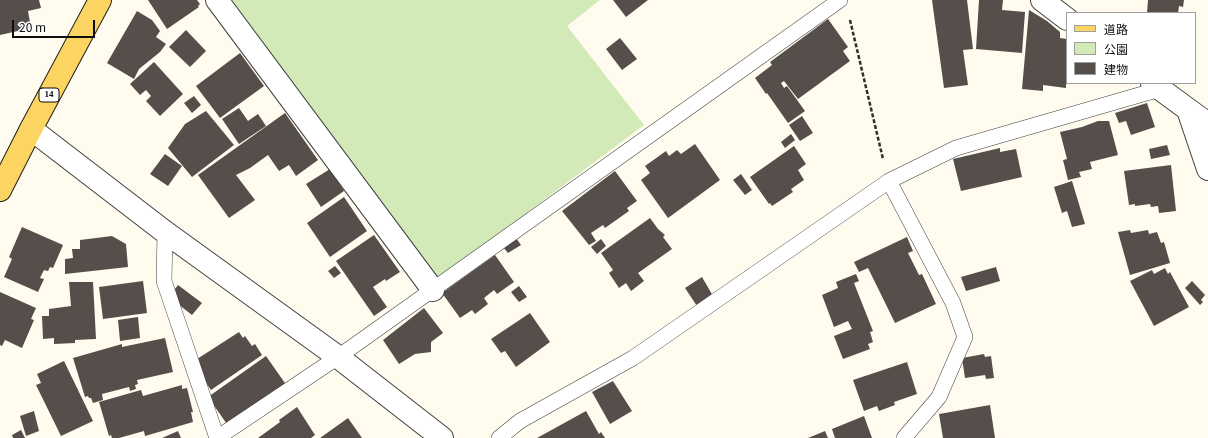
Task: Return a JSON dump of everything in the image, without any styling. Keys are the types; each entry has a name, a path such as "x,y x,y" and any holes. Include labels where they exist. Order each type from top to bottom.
{"main road":[{"name":"14","path":"0,190 100,0"}],"street":[{"path":"217,0 433,290"},
{"path":"1042,0 1066,18"},
{"path":"1156,86 1208,124"},
{"path":"1188,110 1208,169"},
{"path":"31,129 165,232 338,357 442,438"}],"lane":[{"path":"165,232 164,281 217,438 338,357 840,0"},
{"path":"499,438 520,420 633,358 889,181 956,148 1156,86"},
{"path":"889,181 953,303 965,337 939,397 904,438"}],"path":[{"path":"849,15 889,181"}],"green space":[{"path":"228,0 600,0 567,26 644,125 441,277 428,276"}],"building":[{"path":"0,0 39,0 41,8 28,11 31,28 0,35"},
{"path":"148,0 197,0 200,4 198,6 199,7 167,29"},
{"path":"613,0 648,0 626,17"},
{"path":"932,0 967,0 973,49 963,50 968,85 944,88"},
{"path":"979,0 1003,0 1002,10 1025,12 1022,53 976,49"},
{"path":"1148,0 1184,0 1183,7 1179,6 1178,12 1147,12"},
{"path":"1029,10 1047,21 1060,32 1060,38 1066,39 1066,88 1043,85 1043,91 1022,89"},
{"path":"137,11 152,20 160,31 156,37 166,44 160,52 139,69 134,79 107,63"},
{"path":"828,19 848,47 843,51 850,61 798,99 784,81 781,83 784,88 787,86 805,111 788,123 755,78 772,65 770,62"},
{"path":"186,30 206,51 190,67 169,47"},
{"path":"620,38 637,59 622,70 606,49"},
{"path":"240,53 264,86 220,118 196,86"},
{"path":"154,62 183,94 160,116 146,101 151,96 146,90 140,95 130,84"},
{"path":"194,96 201,105 192,113 184,103"},
{"path":"1147,103 1155,127 1131,135 1126,121 1119,123 1115,113"},
{"path":"239,108 248,121 258,114 266,126 239,144 222,119"},
{"path":"206,111 234,145 192,177 168,148 185,124"},
{"path":"285,113 318,160 296,176 289,165 279,171 268,155 250,168 236,175 255,200 229,218 198,175"},
{"path":"802,116 813,133 800,141 789,125"},
{"path":"1098,121 1109,121 1118,155 1090,162 1092,169 1079,172 1081,177 1068,180 1063,160 1067,159 1060,132 1082,127"},
{"path":"791,134 795,140 785,148 781,142"},
{"path":"695,144 720,180 668,218 641,180 650,173 645,166 666,151 669,156 677,150 681,154"},
{"path":"1167,145 1170,155 1151,159 1149,149"},
{"path":"794,146 806,164 798,170 804,180 791,189 793,192 772,206 750,177"},
{"path":"1000,148 1000,152 1016,149 1022,177 961,191 953,159"},
{"path":"165,154 182,166 168,186 150,174"},
{"path":"1171,165 1176,211 1159,213 1158,206 1151,207 1150,204 1135,206 1135,204 1129,205 1124,171"},
{"path":"330,169 344,191 321,207 306,184"},
{"path":"615,171 637,201 627,208 629,211 605,228 603,225 591,233 596,241 589,245 562,211"},
{"path":"741,174 752,190 745,195 733,180"},
{"path":"1072,181 1085,224 1072,227 1067,211 1062,213 1054,187"},
{"path":"344,197 367,231 330,257 307,223"},
{"path":"650,218 658,229 665,235 663,237 672,249 638,273 644,281 631,291 626,283 619,288 609,273 613,270 601,253"},
{"path":"22,227 63,245 53,268 50,267 48,271 44,270 40,278 44,279 38,292 4,277 12,259 9,257"},
{"path":"1130,230 1131,233 1148,230 1149,234 1157,232 1161,243 1164,242 1170,263 1130,275 1118,232"},
{"path":"374,235 400,272 373,287 387,307 374,316 336,261"},
{"path":"112,236 126,244 128,267 65,274 65,259 73,258 72,249 80,249 80,240"},
{"path":"907,237 913,251 908,253 919,275 922,274 936,304 895,323 868,268 859,272 854,262"},
{"path":"516,238 521,245 508,253 503,247"},
{"path":"601,239 606,246 597,254 591,247"},
{"path":"495,255 514,282 497,294 494,290 484,298 488,304 475,314 472,310 460,318 442,293"},
{"path":"335,266 341,273 334,278 328,271"},
{"path":"996,267 1000,281 966,291 961,277"},
{"path":"1165,268 1168,274 1170,272 1189,307 1154,326 1130,281 1152,270 1154,274"},
{"path":"856,274 859,281 854,283 873,331 870,332 873,342 868,344 870,349 843,359 834,336 852,329 848,321 834,327 822,295 838,288 836,282"},
{"path":"702,277 713,296 697,306 685,288"},
{"path":"143,281 147,313 103,319 99,287"},
{"path":"1192,281 1205,295 1201,300 1203,302 1200,305 1185,288"},
{"path":"69,282 93,282 96,339 75,340 75,343 54,344 54,338 43,339 42,316 49,316 49,309 71,306"},
{"path":"178,285 202,303 192,315 169,297"},
{"path":"519,286 527,297 519,302 511,292"},
{"path":"0,292 36,308 31,319 34,320 22,348 5,340 2,346 0,345"},
{"path":"424,308 443,333 431,342 431,352 415,354 399,364 383,340"},
{"path":"530,313 550,342 516,367 505,351 501,353 491,339"},
{"path":"138,317 140,338 120,341 118,320"},
{"path":"239,332 243,338 245,336 252,346 255,344 262,355 211,390 199,373 194,361"},
{"path":"165,338 173,372 137,380 138,384 135,385 136,389 130,391 129,387 102,394 103,400 93,403 91,398 88,396 85,397 73,358 122,344 122,347"},
{"path":"984,354 985,357 991,356 994,378 986,379 985,375 965,378 962,358"},
{"path":"266,356 287,386 229,427 208,397"},
{"path":"64,361 93,421 61,436 36,385 41,383 37,374"},
{"path":"907,362 917,394 894,402 895,405 879,411 877,406 864,411 853,380"},
{"path":"613,381 632,411 610,424 592,392"},
{"path":"182,385 182,389 187,388 193,412 191,412 193,422 145,436 144,431 119,438 112,438 111,435 109,436 99,402 141,390 143,396"},
{"path":"990,405 995,438 943,438 939,414"},
{"path":"297,407 315,435 311,438 258,438 280,422 279,420"},
{"path":"34,411 39,431 26,436 20,416"},
{"path":"586,411 599,434 601,432 605,438 537,438"},
{"path":"864,416 872,438 835,438 832,429"},
{"path":"348,418 362,438 320,438"},
{"path":"21,430 25,438 13,438 12,435"},
{"path":"178,431 181,438 162,438"},
{"path":"825,431 828,438 808,438"}]}
